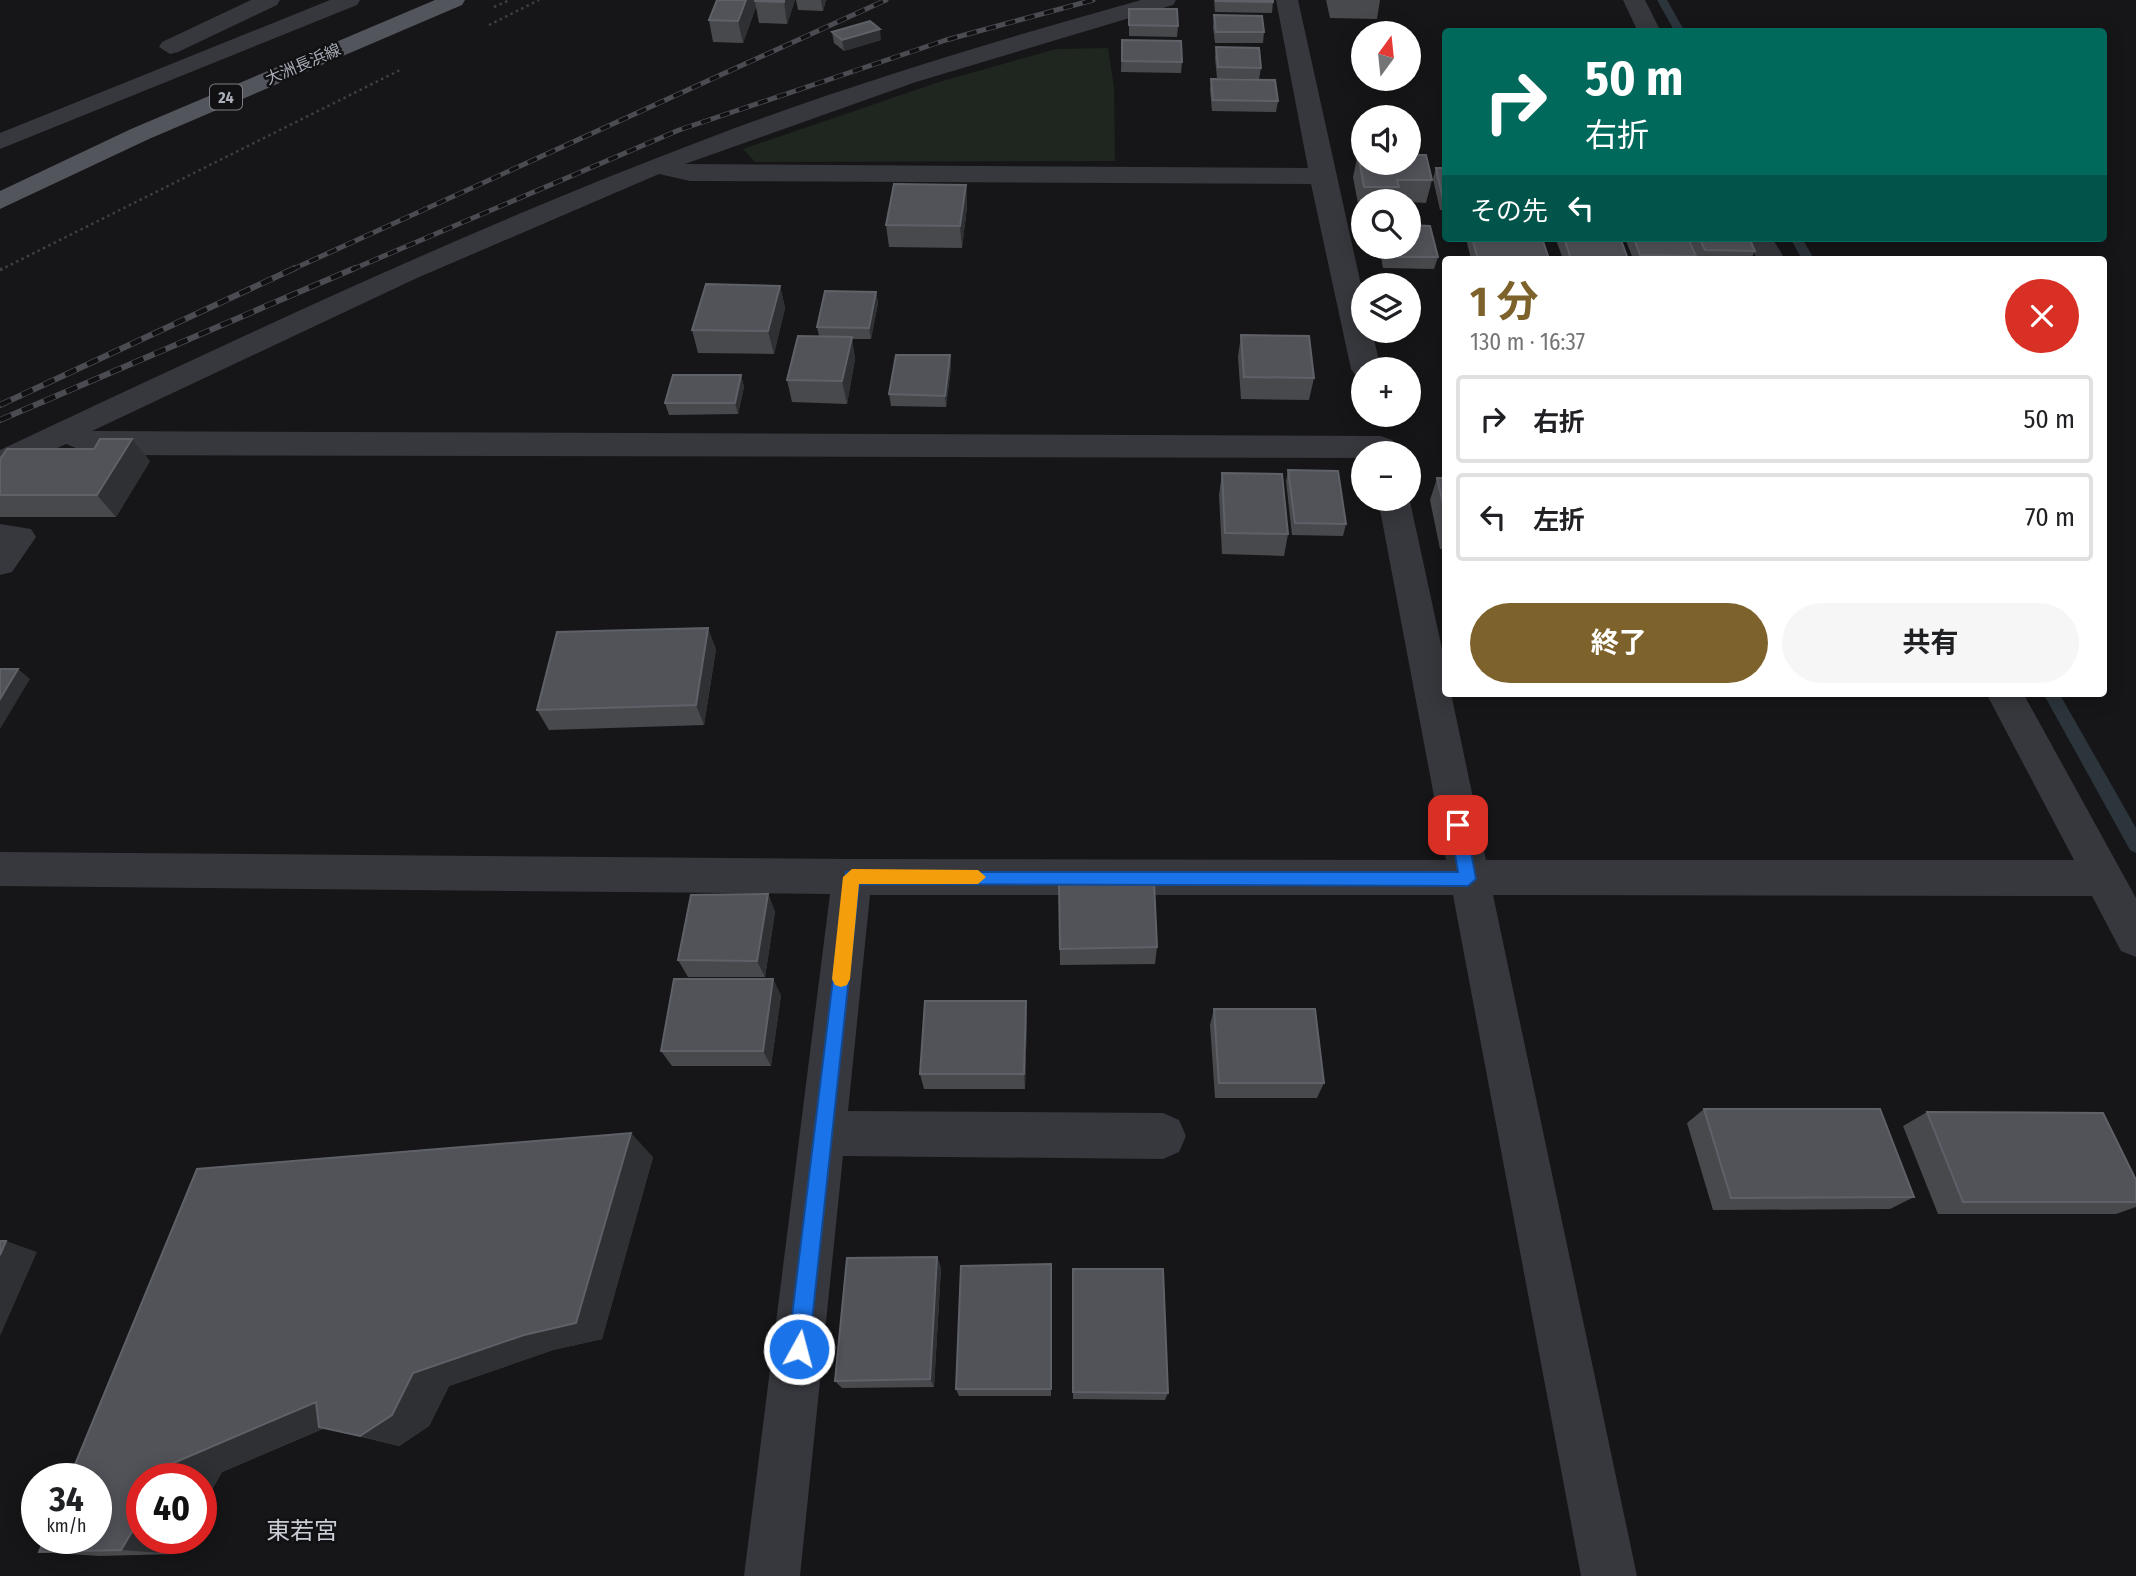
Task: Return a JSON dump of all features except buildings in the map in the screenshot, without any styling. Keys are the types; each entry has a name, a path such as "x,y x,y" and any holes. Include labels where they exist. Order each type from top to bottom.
{"main road":[{"name":"大洲長浜線","path":"0,201 140,134 454,0"}],"street":[{"path":"0,127 269,0"},
{"path":"0,142 349,0"},
{"path":"0,463 344,300 656,167 859,93 1002,46 1165,0"},
{"path":"1287,0 1363,357"},
{"path":"1633,0 1648,28"},
{"path":"656,167 712,173 1325,176"},
{"path":"66,432 93,444 1351,450"},
{"path":"1396,511 1609,1576"},
{"path":"0,536 19,537 0,563"},
{"path":"2006,697 2136,938"},
{"path":"0,869 852,877 2103,878"},
{"path":"772,1576 825,1133 852,877"},
{"path":"825,1133 1163,1136"}],"path":[{"path":"478,31 539,0"},
{"path":"0,270 404,68"}],"shaded area":[{"path":"1108,48 1114,87 1115,161 755,162 743,149 939,82 1056,49"}],"waterway":[{"path":"1662,0 1678,28"},
{"path":"1798,242 1806,256"},
{"path":"2053,697 2136,845"}],"railway":[{"path":"291,270 886,0"},
{"path":"351,270 679,130 946,40 1093,0"},
{"path":"0,405 295,268"},
{"path":"0,420 355,268"}],"slow traffic":[{"path":"841,979 852,877 978,877"}],"district":[{"name":"東若宮","path":"302,1531"}],"route":[{"path":"799,1349 852,877 1468,879 1458,825"}]}
